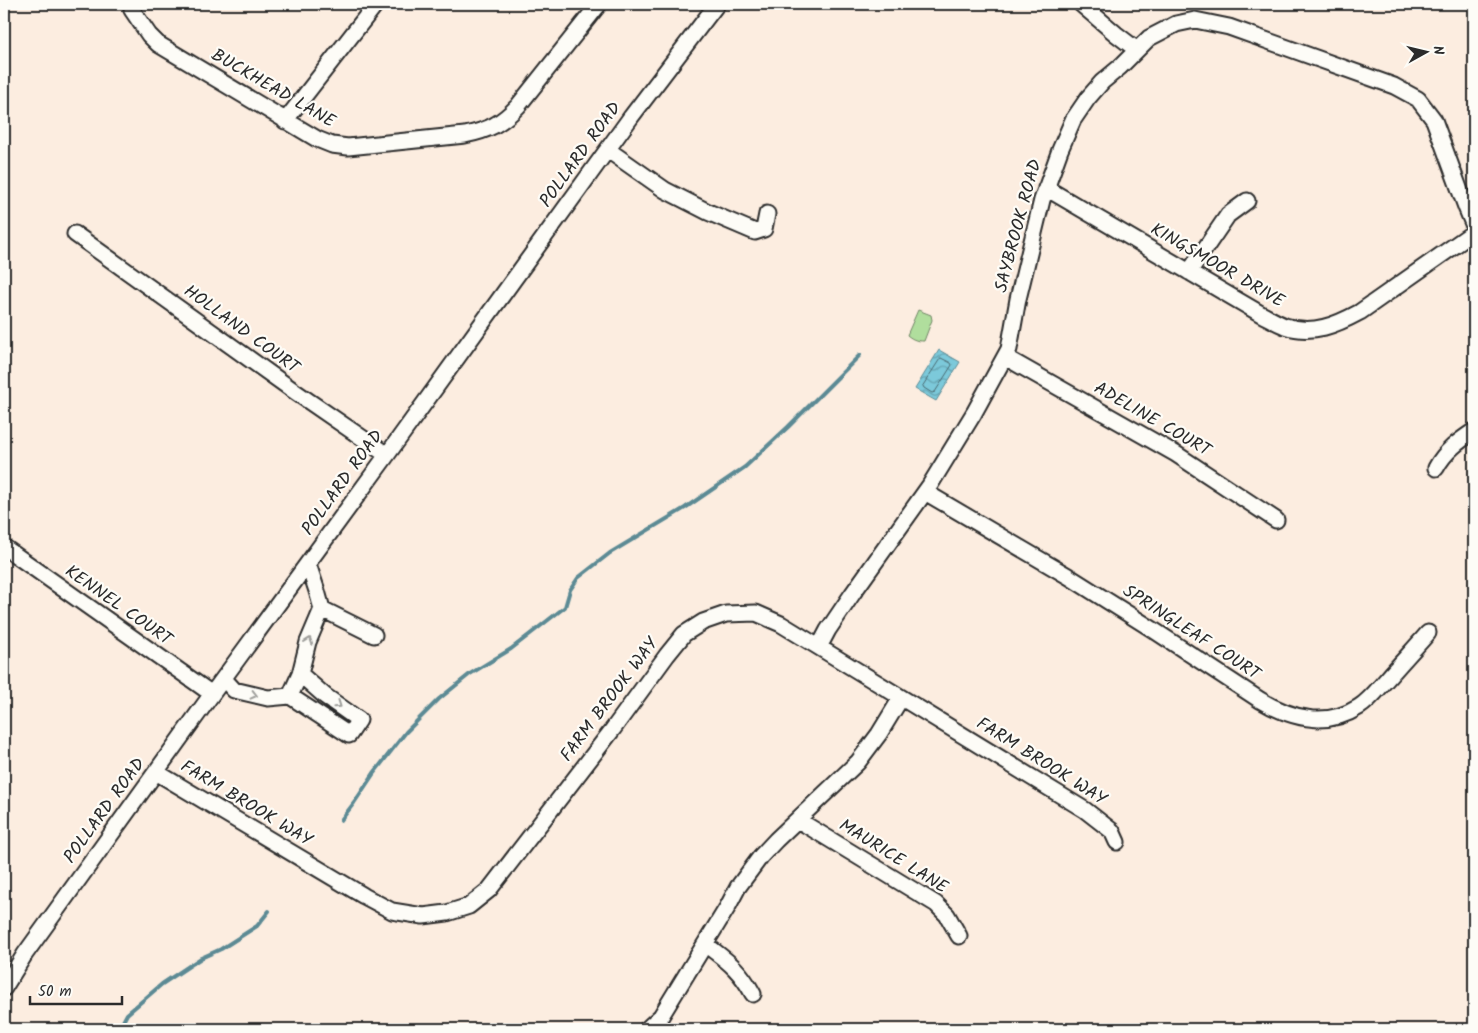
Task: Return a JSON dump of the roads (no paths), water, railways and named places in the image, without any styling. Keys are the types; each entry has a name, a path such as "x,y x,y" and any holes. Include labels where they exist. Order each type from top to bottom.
{"street":[{"path":"285,121 376,4"},
{"name":"BUCKHEAD LANE","path":"132,10 149,35 158,44 317,140 332,145 348,147 465,135 482,132 496,126 518,106 599,4"},
{"name":"POLLARD ROAD","path":"4,988 25,954 212,694 608,150 717,4"},
{"path":"1081,4 1137,50"},
{"name":"SAYBROOK ROAD","path":"819,647 853,593 925,492 974,413 1009,349 1018,299 1046,188 1060,150 1074,120 1088,98 1102,82 1149,38 1176,24 1195,20 1229,27 1402,90 1418,99 1434,120 1474,226"},
{"path":"608,150 665,190 708,212 755,232 764,229 767,214"},
{"name":"KINGSMOOR DRIVE","path":"1046,188 1261,314 1286,326 1302,329 1320,329 1343,321 1360,312 1474,232"},
{"path":"1190,272 1228,215 1247,201"},
{"name":"HOLLAND COURT","path":"75,234 387,455"},
{"name":"ADELINE COURT","path":"1005,357 1176,454 1276,520"},
{"path":"1436,468 1440,460 1456,443 1474,431"},
{"name":"SPRINGLEAF COURT","path":"925,492 1068,576 1152,628 1260,700 1290,715 1306,719 1328,718 1347,713 1360,706 1372,696 1428,633"},
{"name":"KENNEL COURT","path":"4,547 212,694"},
{"path":"290,696 300,674 308,642 322,610 308,564"},
{"path":"322,610 374,635"},
{"name":"FARM BROOK WAY","path":"156,772 392,911 423,916 447,913 468,906 489,890 684,634 703,622 726,614 756,613 780,624 819,647 1085,810 1112,831 1117,842"},
{"path":"224,679 234,690 268,698 290,696 349,735 359,720 325,696 300,674"},
{"path":"647,1029 661,1016 747,875 766,850 858,762 884,727 901,698"},
{"name":"MAURICE LANE","path":"798,820 936,904 947,915 959,936"},
{"path":"704,944 739,972 753,994"}],"water":[{"path":"939,350 960,362 936,401 915,389"}],"waterway":[{"path":"341,820 406,732 439,699 470,674 511,649 565,607 570,590 578,578 610,553 685,508 745,467 860,355"},
{"path":"119,1029 127,1014 162,984 201,958 221,949 257,926 269,911"}]}
